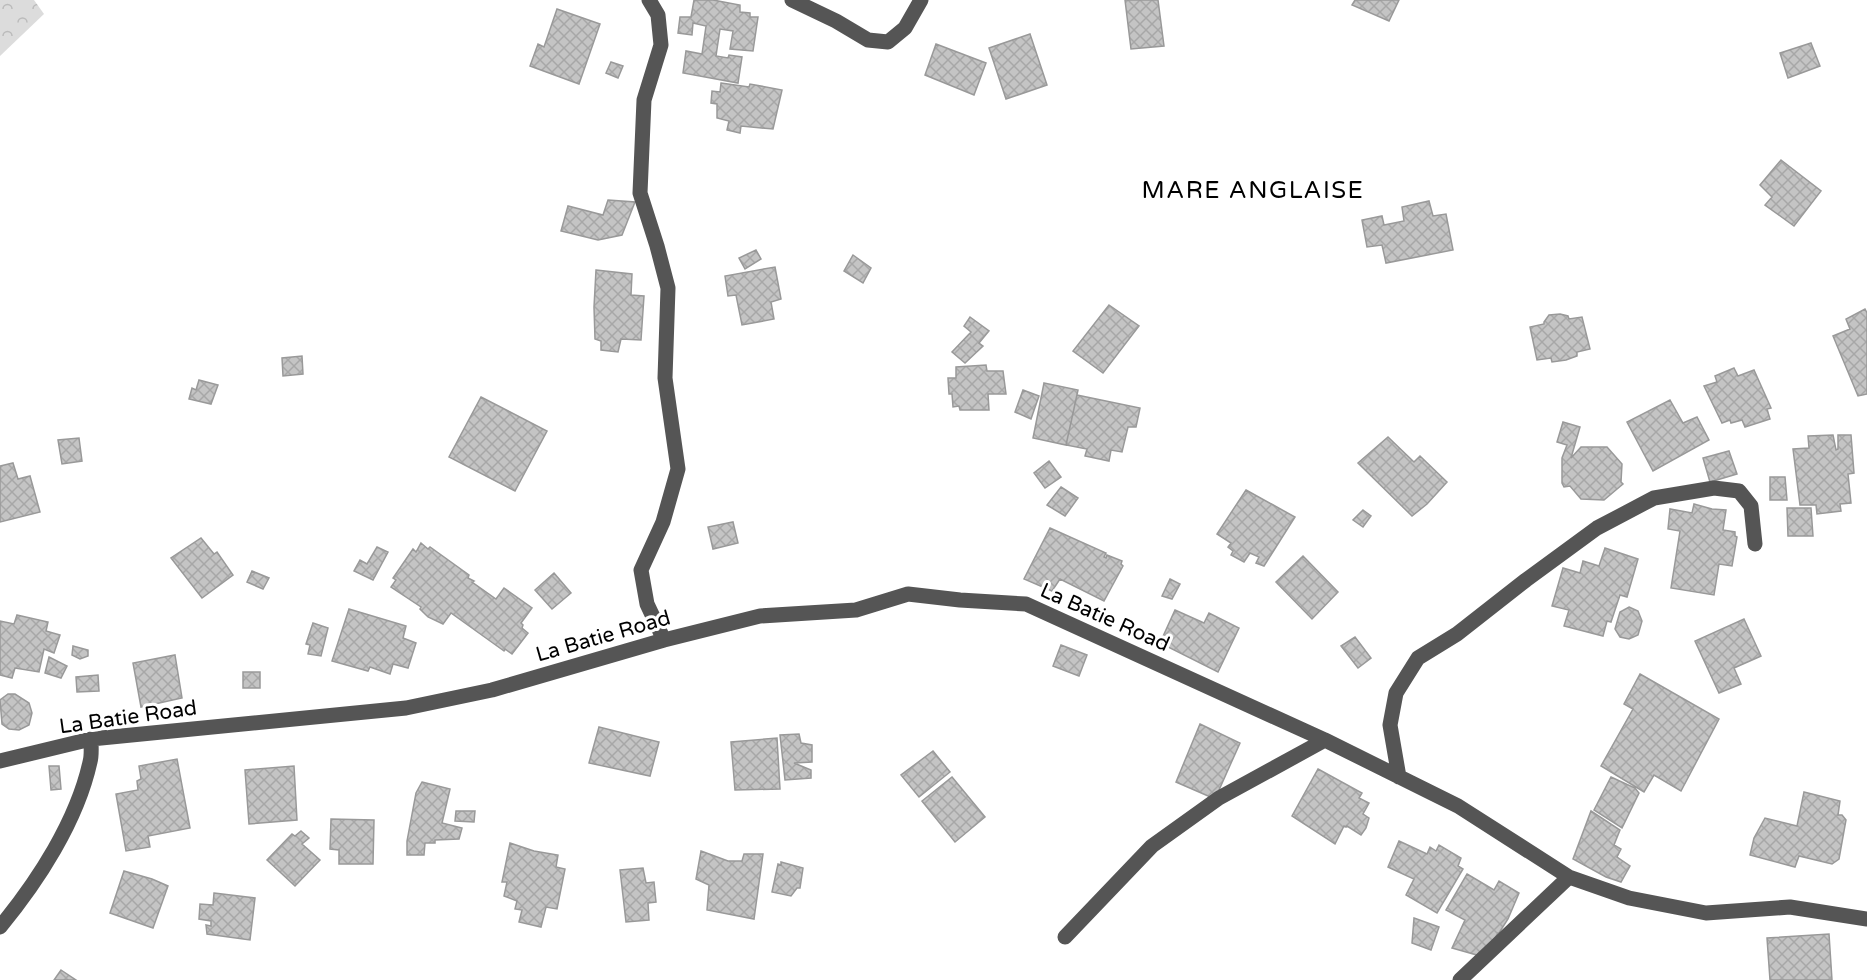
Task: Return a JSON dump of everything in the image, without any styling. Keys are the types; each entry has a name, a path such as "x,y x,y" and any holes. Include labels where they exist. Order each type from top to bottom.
{"street":[{"path":"649,0 658,15 661,45 644,100 640,193 668,288 665,378 678,469 663,522 641,570 647,604 664,640"},
{"path":"792,0 836,21 868,40 888,42 905,28 921,0"},
{"path":"1399,777 1390,725 1396,693 1418,658 1457,634 1597,528 1654,498 1714,488 1739,491 1751,507 1755,544"},
{"name":"La Batie Road","path":"0,761 91,739 406,708 492,690 664,640 760,616 856,610 908,594 1026,604 1325,740 1458,806 1569,877 1629,898 1707,913 1790,907 1867,919"},
{"path":"0,927 27,894 64,832 91,760 91,739"},
{"path":"1065,937 1152,846 1220,798 1325,740"},
{"path":"1460,980 1569,877"}],"green space":[{"path":"0,0 34,0 44,14 0,56"}],"building":[{"path":"694,0 713,0 740,5 740,12 750,13 750,17 758,17 753,51 730,49 733,31 720,29 716,56 742,57 738,83 683,73 686,51 702,54 706,26 693,23 692,35 678,33 680,17 691,17"},
{"path":"1125,0 1158,0 1164,46 1131,49"},
{"path":"1355,0 1399,0 1389,21 1352,5"},
{"path":"557,9 600,24 579,84 530,66 538,44 544,47"},
{"path":"1030,34 1047,85 1006,99 989,48"},
{"path":"1811,43 1820,66 1788,78 1780,53"},
{"path":"936,44 986,63 974,95 925,75"},
{"path":"611,62 623,66 618,78 606,73"},
{"path":"721,83 749,87 750,84 782,90 773,129 741,126 740,133 727,130 729,121 717,118 717,104 711,103 712,91 720,92"},
{"path":"1781,160 1821,191 1794,226 1765,205 1772,197 1760,185"},
{"path":"608,200 635,202 622,235 598,240 561,231 568,206 603,215"},
{"path":"1429,201 1433,216 1446,214 1453,250 1386,263 1382,245 1367,247 1362,220 1382,216 1384,225 1404,221 1402,207"},
{"path":"756,250 761,259 745,269 739,258"},
{"path":"853,255 871,268 863,283 844,271"},
{"path":"775,267 781,299 771,302 774,319 742,325 736,295 728,296 725,276"},
{"path":"596,270 632,274 631,295 644,296 641,340 621,339 618,352 601,350 601,341 595,339"},
{"path":"1109,305 1139,326 1103,373 1073,351"},
{"path":"1865,309 1867,313 1867,394 1858,396 1833,336 1850,329 1846,319"},
{"path":"1549,315 1568,316 1569,319 1582,317 1590,349 1577,352 1577,356 1566,360 1552,362 1551,358 1537,360 1530,327 1544,324"},
{"path":"970,317 989,331 979,343 983,346 965,363 952,352 971,332 964,326"},
{"path":"302,356 303,374 283,376 282,358"},
{"path":"986,365 987,371 1003,371 1006,394 988,394 989,410 960,410 959,406 953,407 948,378 956,378 956,367"},
{"path":"1734,368 1738,376 1754,370 1771,408 1767,409 1770,419 1745,427 1742,420 1722,423 1704,386 1717,382 1715,376"},
{"path":"199,380 218,385 211,404 189,399 192,388 196,390"},
{"path":"1044,383 1078,390 1066,445 1033,438"},
{"path":"1023,390 1039,396 1031,419 1015,412"},
{"path":"1077,395 1140,408 1136,427 1128,427 1122,452 1111,450 1109,461 1085,456 1087,449 1066,445"},
{"path":"481,397 547,431 515,491 449,457"},
{"path":"1670,400 1683,423 1697,417 1709,440 1653,471 1627,422"},
{"path":"1563,422 1580,427 1571,458 1581,447 1607,447 1622,464 1621,482 1623,484 1604,500 1581,499 1570,486 1564,487 1562,458 1567,445 1557,442"},
{"path":"1833,435 1836,450 1838,449 1838,435 1851,435 1854,473 1848,474 1851,503 1840,504 1841,511 1817,514 1816,505 1800,505 1793,449 1809,448 1808,436"},
{"path":"1388,437 1414,462 1420,456 1447,482 1427,504 1412,516 1358,463"},
{"path":"79,438 82,461 62,464 58,440"},
{"path":"1729,451 1737,474 1710,482 1703,458"},
{"path":"1049,461 1061,477 1045,488 1034,473"},
{"path":"13,463 18,479 30,476 40,512 0,522 0,466"},
{"path":"1770,477 1785,477 1787,500 1770,500"},
{"path":"1061,487 1078,498 1065,516 1047,505"},
{"path":"1246,490 1295,517 1264,566 1256,563 1259,557 1250,553 1244,562 1231,555 1233,551 1228,547 1231,543 1217,534"},
{"path":"1694,504 1726,510 1723,530 1735,532 1737,537 1732,566 1719,564 1714,595 1671,588 1680,531 1668,529 1670,509 1692,513"},
{"path":"1787,508 1811,508 1813,536 1788,536"},
{"path":"1363,510 1371,516 1363,527 1353,520"},
{"path":"733,522 738,543 713,549 708,527"},
{"path":"1050,528 1106,553 1104,557 1106,558 1107,555 1122,561 1123,566 1104,601 1060,579 1052,591 1024,579"},
{"path":"201,538 214,554 217,552 233,575 202,598 171,558"},
{"path":"421,543 469,575 468,578 474,581 472,582 496,599 504,588 532,608 521,623 522,628 528,633 512,654 505,649 504,651 451,613 443,624 428,617 420,609 421,607 391,587 396,580 393,578 413,549 416,552"},
{"path":"377,547 388,552 373,580 354,571 360,560 367,564"},
{"path":"1605,548 1638,559 1627,597 1620,595 1611,622 1607,621 1603,636 1564,626 1569,610 1552,606 1563,568 1580,573 1583,561 1599,566"},
{"path":"1303,556 1338,592 1312,619 1276,582"},
{"path":"252,571 269,578 263,589 247,582"},
{"path":"554,573 571,593 552,609 535,590"},
{"path":"1170,579 1180,584 1172,599 1162,596"},
{"path":"1629,607 1638,611 1642,621 1638,635 1629,639 1620,637 1615,629 1620,612"},
{"path":"349,609 406,626 403,638 416,643 408,668 393,664 390,674 370,667 368,671 332,661"},
{"path":"1175,610 1204,623 1209,613 1239,628 1218,672 1160,643"},
{"path":"17,615 48,622 46,631 60,635 54,653 44,649 39,672 15,668 12,678 0,675 0,621 14,624"},
{"path":"1744,619 1761,656 1734,668 1741,684 1719,693 1695,641"},
{"path":"313,623 328,628 321,656 308,654 310,645 306,644"},
{"path":"1355,637 1371,658 1358,668 1341,646"},
{"path":"1061,645 1087,655 1079,676 1053,666"},
{"path":"73,646 88,650 88,656 80,659 72,655"},
{"path":"175,655 182,698 141,707 133,663"},
{"path":"49,657 67,666 61,678 45,673"},
{"path":"243,672 260,672 260,688 243,688"},
{"path":"1640,674 1719,719 1681,791 1654,775 1644,792 1601,766 1633,709 1624,704"},
{"path":"98,675 99,691 77,692 76,677"},
{"path":"8,694 15,694 29,703 32,713 29,725 19,730 9,729 2,724 0,700"},
{"path":"1200,724 1240,743 1215,799 1176,782"},
{"path":"599,727 659,742 650,776 589,763"},
{"path":"799,734 801,743 812,745 812,762 794,763 811,770 811,778 785,780 780,735"},
{"path":"777,738 780,789 735,790 731,742"},
{"path":"933,751 950,772 919,797 901,775"},
{"path":"177,759 190,828 148,836 150,847 126,851 116,794 138,790 137,781 141,779 139,766"},
{"path":"49,766 59,766 61,789 51,790"},
{"path":"294,766 297,820 249,824 245,770"},
{"path":"1318,769 1362,793 1359,798 1369,803 1363,814 1369,818 1361,835 1344,826 1335,844 1292,816"},
{"path":"952,777 985,817 955,842 922,801"},
{"path":"1611,777 1635,788 1639,793 1622,828 1594,810"},
{"path":"422,782 450,789 442,823 462,828 459,839 435,840 435,843 425,843 424,855 407,855 407,841 416,793"},
{"path":"1804,792 1840,801 1838,815 1842,815 1846,820 1839,859 1832,864 1799,856 1795,867 1750,855 1754,838 1765,818 1797,826"},
{"path":"456,811 475,811 474,822 455,821"},
{"path":"1591,811 1620,830 1614,845 1621,849 1617,857 1630,866 1621,882 1606,877 1573,859"},
{"path":"331,819 374,820 373,864 339,864 339,850 330,849"},
{"path":"301,831 309,838 302,844 320,860 295,886 267,860 292,834 295,836"},
{"path":"1399,841 1427,854 1430,847 1436,851 1439,845 1461,858 1458,866 1463,869 1437,913 1406,895 1414,879 1388,867"},
{"path":"510,843 534,851 558,855 556,867 565,869 557,909 546,907 541,927 519,922 522,910 515,909 517,901 504,896 507,882 502,882"},
{"path":"701,851 728,861 742,861 744,854 763,854 754,919 707,910 709,885 696,879"},
{"path":"781,862 803,868 800,888 797,888 791,896 772,892 778,864 781,865"},
{"path":"643,868 646,883 654,882 656,902 648,903 649,920 626,922 620,870"},
{"path":"124,871 168,886 153,928 110,913"},
{"path":"1467,874 1494,890 1499,881 1519,893 1508,919 1484,957 1452,948 1465,920 1446,910"},
{"path":"214,893 255,898 250,940 207,934 206,925 211,926 211,921 199,919 200,904 213,905"},
{"path":"1414,918 1439,927 1431,950 1412,943"},
{"path":"1829,934 1832,980 1770,980 1767,938"},
{"path":"61,970 76,980 54,980"}],"district":[{"name":"MARE ANGLAISE","path":"1253,190"}]}
